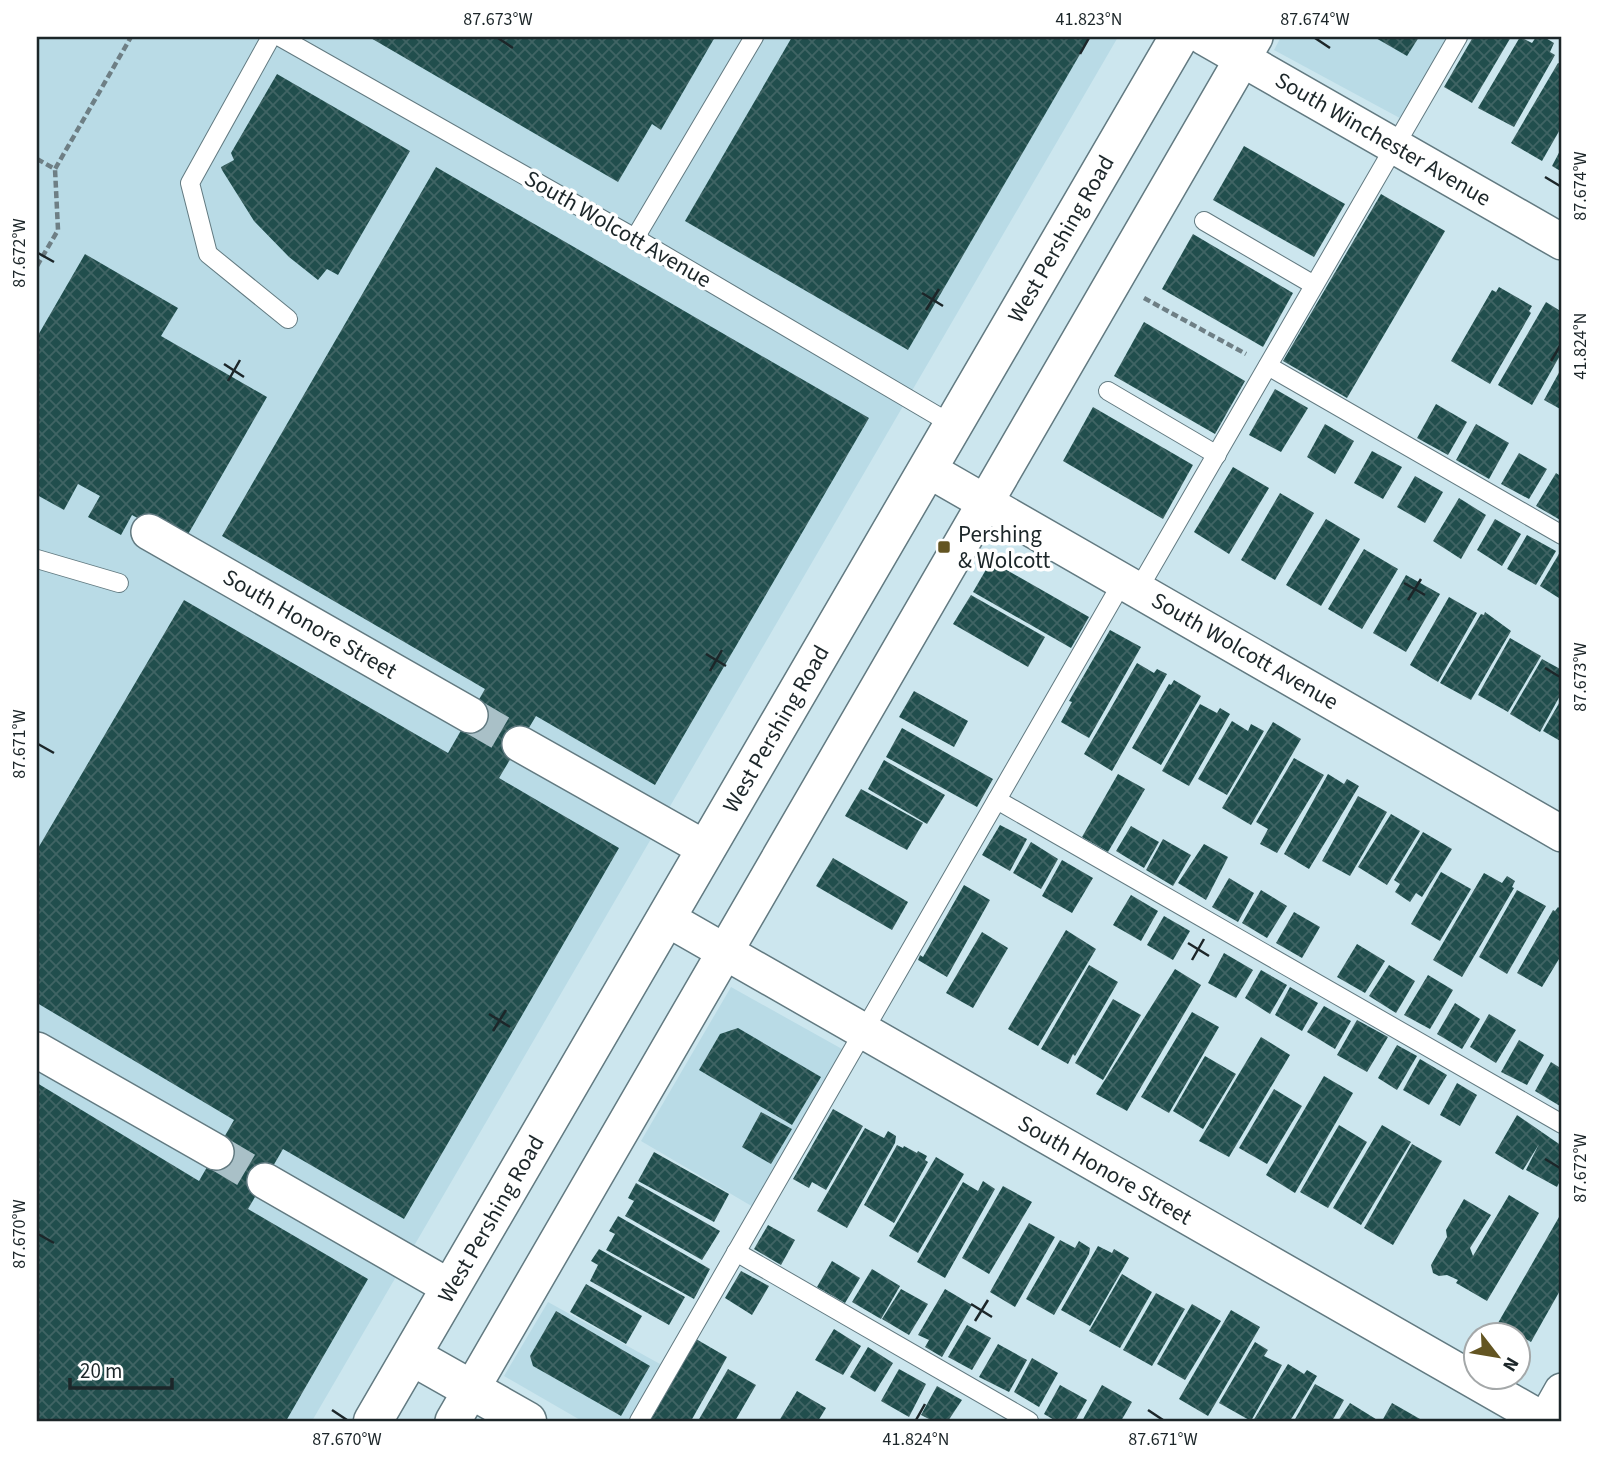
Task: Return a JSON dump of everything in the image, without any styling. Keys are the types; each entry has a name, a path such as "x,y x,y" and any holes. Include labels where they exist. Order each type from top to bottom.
{"main road":[{"name":"West Pershing Road","path":"373,1421 1179,37"},
{"path":"412,1356 462,1405 527,1421"}],"street":[{"name":"South Winchester Avenue","path":"1204,37 1249,48 1395,146 1562,242"},
{"path":"462,1405 1249,48"},
{"name":"South Wolcott Avenue","path":"927,469 1562,834"},
{"name":"South Honore Street","path":"149,533 470,715"},
{"path":"520,744 706,849"},
{"name":"South Honore Street","path":"666,918 1545,1421"},
{"path":"37,1050 216,1152"},
{"path":"265,1181 451,1288"},
{"path":"1545,1421 1562,1391"}],"lane":[{"path":"271,37 190,183 208,254 288,319"},
{"name":"South Wolcott Avenue","path":"280,37 635,238 953,425"},
{"path":"635,238 754,37"},
{"path":"639,1421 997,800 1130,585 1217,454 1458,37"},
{"path":"1204,220 1314,285"},
{"path":"1268,366 1562,535"},
{"path":"1108,391 1217,454"},
{"path":"37,559 120,583"},
{"path":"997,800 1562,1124"},
{"path":"736,1252 1029,1421"}],"path":[{"path":"37,266 58,230 55,169 131,37"},
{"path":"37,159 55,169"},
{"path":"1140,295 1268,366"}],"shaded area":[{"path":"37,37 1118,37 312,1421 37,1421"},
{"path":"1281,37 1459,37 1409,123 1274,50"},
{"path":"731,987 851,1054 760,1211 641,1141"},
{"path":"548,1302 669,1369 639,1421 582,1421 504,1376"}],"building":[{"path":"369,37 715,37 661,130 652,124 618,182"},
{"path":"792,37 1090,37 908,350 685,221"},
{"path":"1374,37 1419,37 1407,56"},
{"path":"1473,37 1511,37 1472,103 1444,87"},
{"path":"1520,37 1532,43 1536,37 1544,37 1554,43 1550,52 1555,55 1514,127 1478,108"},
{"path":"1558,63 1562,65 1562,126 1542,161 1511,143"},
{"path":"277,74 410,151 338,275 327,269 318,280 289,257 254,221 221,167 234,160 231,153"},
{"path":"1244,146 1345,204 1314,257 1213,200"},
{"path":"1562,147 1562,172 1552,166"},
{"path":"436,167 869,418 655,785 536,716 499,778 619,848 404,1219 283,1149 248,1209 368,1279 286,1421 37,1421 37,1083 199,1181 234,1120 37,1003 37,850 184,600 448,753 485,689 222,536"},
{"path":"1381,194 1445,231 1347,398 1283,361"},
{"path":"1193,234 1293,293 1263,347 1162,289"},
{"path":"85,254 178,308 161,336 267,397 183,543 132,515 121,535 88,517 100,496 78,484 64,510 37,495 37,337"},
{"path":"1499,287 1532,306 1529,311 1531,313 1490,384 1451,361 1492,290 1496,292"},
{"path":"1546,302 1562,312 1562,352 1532,405 1498,385"},
{"path":"1144,322 1245,381 1215,434 1114,376"},
{"path":"1562,367 1562,410 1544,400"},
{"path":"1275,389 1308,408 1281,452 1249,435"},
{"path":"1436,404 1467,422 1448,455 1417,438"},
{"path":"1093,407 1193,465 1163,519 1063,461"},
{"path":"1325,424 1354,441 1335,474 1307,457"},
{"path":"1476,424 1509,443 1489,479 1456,460"},
{"path":"1372,451 1402,467 1383,499 1354,483"},
{"path":"1519,453 1547,469 1529,499 1501,484"},
{"path":"1233,467 1269,488 1229,554 1194,532"},
{"path":"1556,473 1562,477 1562,521 1536,506"},
{"path":"1415,476 1443,492 1425,523 1397,507"},
{"path":"1280,493 1314,513 1275,580 1241,560"},
{"path":"1459,498 1486,515 1461,559 1433,541"},
{"path":"1326,519 1360,539 1321,606 1286,585"},
{"path":"1495,519 1521,534 1502,566 1477,550"},
{"path":"1527,535 1556,551 1536,585 1507,569"},
{"path":"1364,549 1398,569 1362,629 1328,609"},
{"path":"1560,552 1562,554 1562,600 1540,586"},
{"path":"991,561 1089,617 1071,648 973,592"},
{"path":"1406,575 1440,594 1406,652 1373,633"},
{"path":"971,595 1045,637 1028,667 953,624"},
{"path":"1449,597 1477,613 1438,682 1410,665"},
{"path":"1485,612 1511,631 1471,700 1440,683 1481,614 1484,615"},
{"path":"1110,630 1141,647 1089,738 1061,722 1072,702 1069,701"},
{"path":"1510,638 1541,656 1508,712 1478,695"},
{"path":"1542,659 1562,670 1562,692 1540,732 1510,714"},
{"path":"1137,663 1154,673 1157,669 1167,674 1112,771 1084,754"},
{"path":"1174,680 1201,696 1161,765 1132,748 1169,684"},
{"path":"914,691 968,721 954,747 899,717"},
{"path":"1562,698 1562,742 1543,731"},
{"path":"1200,704 1217,713 1220,708 1230,714 1189,786 1162,771"},
{"path":"1232,721 1248,731 1251,724 1264,731 1227,795 1198,779"},
{"path":"1273,722 1301,739 1251,825 1222,808"},
{"path":"902,728 993,779 977,807 886,757"},
{"path":"1294,758 1324,775 1277,853 1260,844 1268,829 1256,822"},
{"path":"884,760 945,795 927,824 868,789"},
{"path":"1118,774 1145,789 1108,852 1082,837"},
{"path":"1328,774 1344,784 1347,779 1359,786 1309,869 1284,854"},
{"path":"861,789 923,823 907,850 845,816"},
{"path":"1358,796 1387,812 1350,876 1322,861"},
{"path":"1391,814 1420,831 1387,885 1358,867"},
{"path":"1000,825 1027,839 1010,871 982,855"},
{"path":"1131,826 1159,842 1144,868 1116,851"},
{"path":"1423,832 1452,849 1422,897 1416,893 1410,902 1395,892 1400,884 1394,880"},
{"path":"1163,839 1191,855 1173,886 1146,870"},
{"path":"1031,842 1058,859 1041,889 1013,873"},
{"path":"1204,844 1228,857 1206,900 1178,883"},
{"path":"833,858 908,902 892,930 816,886"},
{"path":"1062,860 1093,878 1072,913 1042,896"},
{"path":"1441,872 1471,889 1440,941 1411,924"},
{"path":"1484,873 1502,883 1507,876 1515,881 1512,887 1514,888 1462,977 1433,960"},
{"path":"1229,878 1254,893 1238,922 1212,907"},
{"path":"964,885 990,900 947,977 918,960 920,955 923,957"},
{"path":"1261,890 1287,906 1267,938 1242,923"},
{"path":"1517,890 1546,906 1507,974 1479,957"},
{"path":"1131,895 1158,911 1141,941 1113,925"},
{"path":"1558,907 1562,910 1562,954 1542,987 1517,973 1553,910"},
{"path":"1294,912 1320,927 1302,958 1276,943"},
{"path":"1164,916 1190,931 1173,960 1147,945"},
{"path":"1066,930 1096,949 1038,1046 1008,1029"},
{"path":"982,932 1008,948 973,1008 946,993"},
{"path":"1357,944 1385,961 1365,993 1337,977"},
{"path":"1224,953 1253,970 1236,998 1208,983"},
{"path":"1089,965 1118,982 1068,1064 1041,1049"},
{"path":"1389,965 1415,981 1396,1013 1369,996"},
{"path":"1175,969 1201,985 1127,1111 1096,1094"},
{"path":"1261,970 1287,985 1270,1014 1245,998"},
{"path":"1428,975 1453,990 1430,1029 1404,1015"},
{"path":"1290,987 1318,1003 1302,1031 1275,1015"},
{"path":"1113,999 1141,1015 1103,1080 1075,1063"},
{"path":"1455,1003 1480,1019 1462,1049 1437,1034"},
{"path":"1324,1006 1351,1021 1335,1049 1307,1032"},
{"path":"1192,1012 1219,1027 1169,1113 1141,1097"},
{"path":"1489,1014 1516,1030 1496,1063 1470,1047"},
{"path":"1357,1020 1388,1037 1367,1072 1337,1055"},
{"path":"738,1028 821,1077 792,1125 699,1070 720,1034"},
{"path":"1261,1037 1290,1055 1229,1157 1199,1141"},
{"path":"1519,1040 1544,1055 1527,1085 1501,1072"},
{"path":"1397,1045 1417,1056 1397,1090 1378,1078"},
{"path":"1205,1056 1236,1074 1203,1129 1173,1111"},
{"path":"1420,1059 1447,1075 1429,1105 1403,1090"},
{"path":"1551,1062 1562,1069 1560,1106 1535,1091"},
{"path":"1324,1076 1353,1093 1295,1193 1266,1175"},
{"path":"1457,1083 1477,1095 1460,1126 1440,1115"},
{"path":"1274,1089 1302,1106 1267,1164 1239,1148"},
{"path":"833,1109 863,1126 826,1190 812,1182 809,1188 793,1179"},
{"path":"761,1112 792,1129 771,1164 742,1147"},
{"path":"1517,1115 1562,1146 1562,1177 1557,1187 1526,1170 1539,1144 1523,1170 1495,1153"},
{"path":"1339,1125 1367,1142 1328,1208 1300,1192"},
{"path":"1382,1125 1411,1142 1361,1225 1333,1208"},
{"path":"865,1128 884,1138 888,1131 896,1136 895,1143 847,1228 817,1211"},
{"path":"1412,1144 1442,1161 1393,1245 1364,1228"},
{"path":"897,1145 917,1153 918,1151 927,1156 925,1160 928,1162 894,1223 864,1205"},
{"path":"654,1152 729,1194 714,1222 638,1181"},
{"path":"936,1157 964,1174 918,1253 889,1236"},
{"path":"983,1181 995,1189 945,1278 917,1262 963,1182 978,1191"},
{"path":"636,1183 720,1231 702,1260 625,1216 634,1201 628,1198"},
{"path":"1003,1186 1032,1202 989,1274 962,1258"},
{"path":"1509,1195 1539,1213 1487,1301 1456,1283 1458,1280 1433,1273 1431,1265 1447,1237 1446,1230 1464,1199 1491,1215 1470,1248 1473,1256"},
{"path":"618,1216 710,1269 694,1299 606,1250 615,1234 609,1231"},
{"path":"1559,1217 1562,1219 1562,1287 1532,1340 1532,1322 1499,1322"},
{"path":"1029,1223 1055,1237 1015,1307 990,1292"},
{"path":"768,1225 795,1240 781,1265 754,1249"},
{"path":"1060,1240 1075,1248 1079,1241 1090,1248 1054,1315 1026,1299"},
{"path":"1098,1246 1112,1253 1114,1249 1129,1258 1090,1326 1061,1310"},
{"path":"599,1249 685,1297 669,1325 590,1281 598,1265 591,1261"},
{"path":"832,1261 860,1278 845,1303 817,1287"},
{"path":"872,1269 900,1286 881,1319 852,1302"},
{"path":"741,1271 769,1286 752,1315 725,1298"},
{"path":"1122,1274 1152,1292 1120,1348 1089,1331"},
{"path":"586,1284 642,1316 626,1344 570,1312"},
{"path":"901,1289 928,1304 909,1335 882,1319"},
{"path":"945,1289 972,1305 942,1357 925,1347 929,1340 918,1335"},
{"path":"1156,1293 1185,1309 1152,1366 1123,1350"},
{"path":"1192,1304 1221,1321 1185,1380 1157,1364"},
{"path":"1231,1310 1260,1327 1208,1416 1179,1399"},
{"path":"556,1311 650,1366 621,1416 533,1366 530,1356"},
{"path":"967,1325 991,1338 972,1370 948,1357"},
{"path":"834,1329 861,1346 843,1375 815,1360"},
{"path":"696,1339 727,1357 691,1421 650,1421"},
{"path":"1255,1342 1268,1350 1264,1356 1282,1365 1251,1421 1219,1403"},
{"path":"998,1344 1027,1360 1009,1392 979,1377"},
{"path":"868,1347 893,1363 875,1392 850,1377"},
{"path":"1032,1358 1058,1373 1039,1407 1014,1392"},
{"path":"1288,1364 1304,1374 1307,1370 1317,1376 1290,1421 1253,1421"},
{"path":"728,1369 756,1385 735,1421 698,1421"},
{"path":"899,1369 926,1384 909,1417 881,1401"},
{"path":"1315,1384 1344,1400 1332,1421 1294,1421"},
{"path":"1060,1385 1087,1400 1075,1421 1056,1421 1044,1414"},
{"path":"1102,1385 1132,1402 1121,1421 1082,1421"},
{"path":"937,1386 962,1400 948,1421 933,1421 921,1415"},
{"path":"797,1391 826,1408 818,1421 779,1421"},
{"path":"1350,1403 1379,1421 1338,1421"},
{"path":"1392,1403 1420,1419 1419,1421 1382,1421"}],"tunnel":[{"path":"470,715 520,744"},
{"path":"216,1152 265,1181"}],"place":[{"name":"Pershing & Wolcott","path":"944,547"}]}
